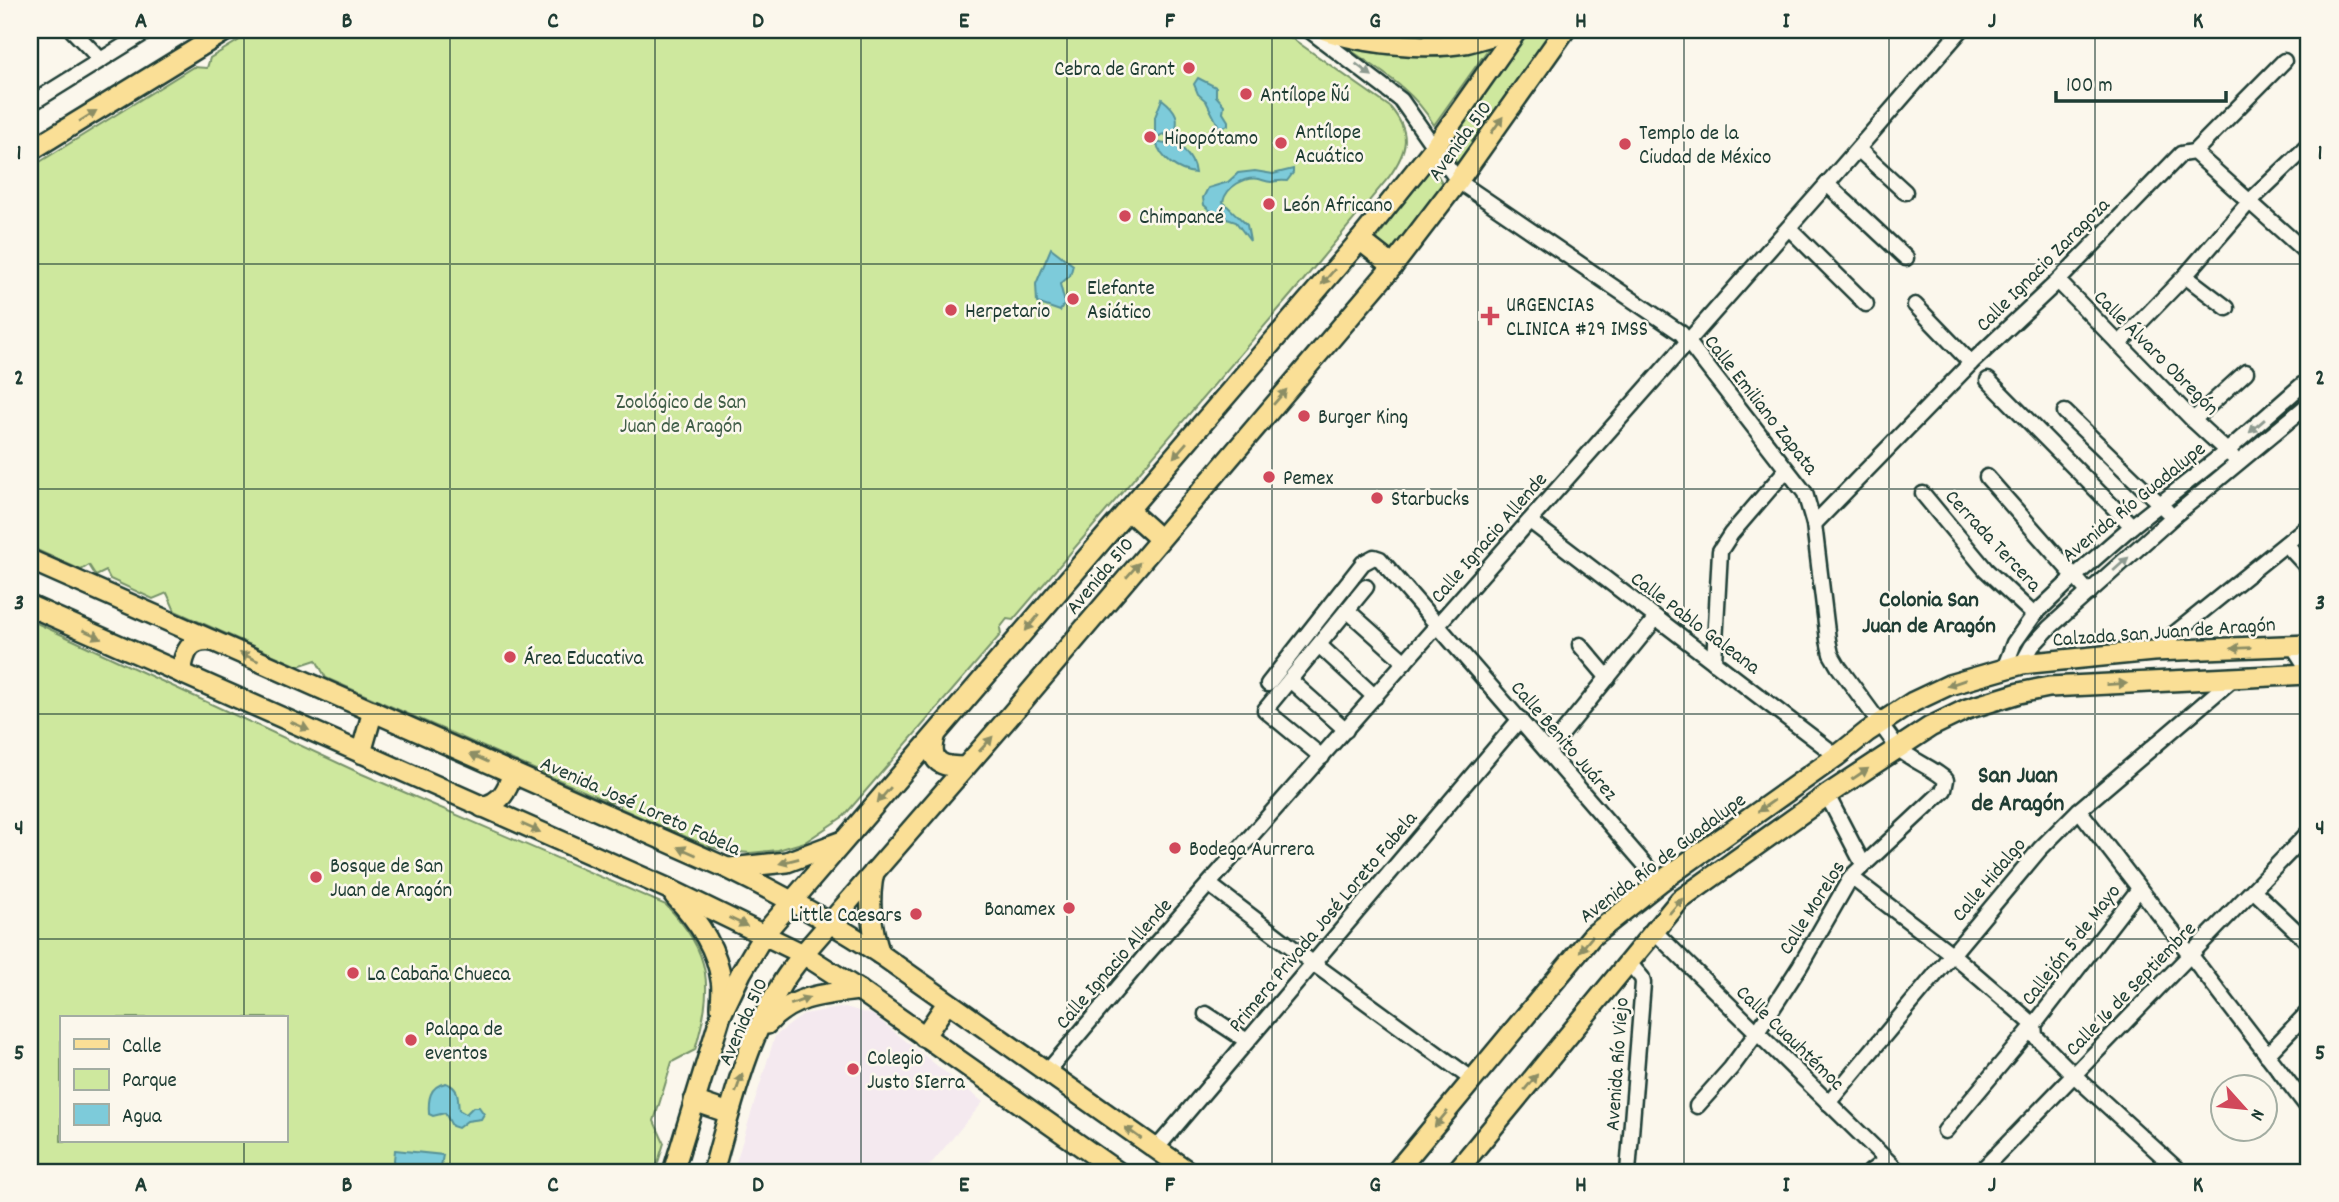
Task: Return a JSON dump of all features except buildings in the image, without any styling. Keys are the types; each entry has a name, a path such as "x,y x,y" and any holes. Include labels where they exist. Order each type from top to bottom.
{"main road":[{"path":"30,151 227,30"},
{"path":"1325,30 1341,36 1423,46 1464,43 1515,30"},
{"name":"Avenida 510","path":"673,1172 721,1015 764,934 1360,240 1434,148 1515,30"},
{"name":"Avenida 510","path":"713,1172 729,1113 755,1038 780,986 803,954 1393,266 1458,181 1565,30"},
{"path":"1360,240 1393,266"},
{"path":"1128,510 1160,538"},
{"name":"Avenida José Loreto Fabela","path":"30,560 727,868 793,900 831,921 880,954 1189,1172"},
{"path":"30,606 669,889 803,954 859,990 1118,1172"},
{"path":"159,663 174,649 184,627"},
{"path":"181,673 183,658 194,643 202,639 213,641"},
{"name":"Calzada San Juan de Aragón","path":"2013,666 2153,652 2301,645"},
{"name":"Avenida Río de Guadalupe","path":"1396,1172 1592,936 1660,882 1913,702 1949,685 2013,666"},
{"path":"1456,1172 1680,901 1827,795 1930,727 1967,709 2049,687 2309,672"},
{"path":"360,753 373,711"},
{"path":"935,737 932,748 933,756 938,762 952,767 965,767"},
{"path":"482,807 499,800 513,773"},
{"path":"505,817 518,790 526,784 536,783"},
{"path":"727,868 787,862 847,839"},
{"path":"874,870 870,890 874,936 880,954"},
{"path":"669,889 689,910 712,947 722,981 721,1015"},
{"path":"755,1038 778,1011 803,999 859,990"},
{"path":"925,1037 947,1003"},
{"path":"694,1101 729,1113"}],"street":[{"path":"72,30 101,60"},
{"path":"30,104 101,60 134,35 149,30"},
{"name":"Calle Emiliano Zapata","path":"1309,30 1401,100 1458,181 1671,326 1687,341 1805,493 1814,524 1831,654 1898,748 1909,758 1941,775 1946,780 1946,785"},
{"name":"Calle Ignacio Allende","path":"1047,1072 1136,966 1961,30"},
{"name":"Calle Ignacio Zaragoza","path":"1814,524 1971,363 2058,281 2181,153 2194,152 2284,61"},
{"path":"2119,344 2185,276 2250,201 2309,145"},
{"path":"1858,149 1905,192"},
{"path":"2194,152 2309,255"},
{"path":"1827,184 1906,258"},
{"path":"1789,228 1866,304"},
{"path":"2185,276 2227,308"},
{"name":"Calle Álvaro Obregón","path":"2058,281 2193,420 2240,464"},
{"path":"1915,305 1971,363"},
{"path":"2193,420 2246,372"},
{"path":"1989,380 2132,526"},
{"name":"Avenida Río Guadalupe","path":"2013,666 2014,643 2034,615 2132,526 2227,451 2302,385 2309,383"},
{"name":"Avenida Río Guadalupe","path":"2013,666 2049,628 2174,516 2240,464 2309,404"},
{"path":"2065,412 2174,516"},
{"path":"1713,662 1720,551 1731,534 1786,470"},
{"path":"1987,477 2088,593"},
{"name":"Cerrada Tercera","path":"1923,494 1986,570 2034,615"},
{"name":"Calle Pablo Galeana","path":"1530,521 1837,756"},
{"path":"2153,652 2309,525"},
{"path":"2286,544 2309,569"},
{"name":"Calle Benito Juárez","path":"1268,684 1363,562 1374,557 1384,563 1660,882"},
{"path":"1322,757 1265,710 1366,587"},
{"path":"1348,610 1405,662"},
{"path":"1548,751 1656,618"},
{"path":"1319,645 1375,696"},
{"path":"1580,645 1608,678"},
{"path":"2301,645 2309,672"},
{"name":"Calle Hidalgo","path":"1828,1103 2039,849 2079,810 2235,677"},
{"path":"1290,680 1346,730"},
{"name":"Primera Privada José Loreto Fabela","path":"1156,1149 1520,719"},
{"name":"Calle Morelos","path":"1697,1106 1731,1068 1756,1034 1800,966 1851,877 1944,790 1946,785"},
{"path":"1827,795 1863,864"},
{"path":"2079,810 2309,1109"},
{"name":"Calle 16 de Septiembre","path":"1980,1172 2309,832"},
{"path":"1851,877 1953,955 2034,1025 2035,1035 2075,1076 2180,1172"},
{"path":"1210,885 1474,1080"},
{"name":"Callejón 5 de Mayo","path":"1945,1131 2034,1025 2139,889"},
{"path":"2253,890 2309,943"},
{"name":"Calle Cuauhtémoc","path":"1655,932 1899,1172"},
{"name":"Avenida Río Viejo","path":"1628,1172 1643,983 1630,964"},
{"path":"2267,1055 2309,1011"},
{"path":"1206,1014 1247,1041"},
{"path":"1870,1172 1886,1160"}],"shaded area":[{"name":"Colegio Justo SIerra","path":"845,1007 873,1015 983,1102 924,1172 733,1172 775,1036 804,1014"}],"green space":[{"name":"Zoológico de San Juan de Aragón","path":"256,30 1280,30 1390,107 1402,125 1405,142 1400,158 1389,177 1302,282 1013,620 1007,619 1000,628 1001,634 844,816 805,842 778,850 750,853 727,851 707,846 620,808 620,805 614,802 611,803 326,678 316,660 298,666 175,611 167,593 153,599 110,579 106,571 96,576 89,565 81,570 30,547 30,168 193,67 207,68 210,58"},
{"path":"1348,30 1482,30 1448,38 1415,39"},
{"path":"1534,30 1553,30 1458,167 1449,142 1519,38"},
{"path":"1491,45 1434,125 1406,91 1346,47 1382,54 1440,57"},
{"path":"1432,166 1446,189 1399,253 1389,255 1374,245 1428,167"},
{"name":"Bosque de San Juan de Aragón","path":"30,620 362,774 666,905 693,939 701,956 706,990 705,1008 695,1050 672,1062 654,1121 664,1143 655,1172 30,1172"}],"water":[{"path":"1198,78 1216,87 1216,96 1224,105 1223,113 1228,125 1220,129 1206,101 1198,94 1194,84"},
{"path":"1162,99 1175,112 1177,137 1191,160 1195,173 1182,170 1171,163 1158,148 1156,142 1165,144 1169,141 1164,134 1155,138 1155,117"},
{"path":"1293,169 1287,181 1248,179 1232,187 1225,197 1223,202 1247,225 1250,241 1236,222 1215,215 1204,205 1203,198 1208,188 1228,182 1238,173 1255,171 1273,174"},
{"path":"1051,248 1073,265 1070,276 1060,284 1065,303 1060,311 1037,303 1036,284"},
{"path":"446,1083 456,1091 459,1110 466,1114 473,1107 479,1107 484,1114 481,1119 467,1121 458,1128 452,1126 445,1113 433,1116 429,1114 429,1099 433,1090"},
{"path":"395,1150 443,1155 440,1172 393,1170"}],"place":[{"name":"Cebra de Grant","path":"1189,68"},
{"name":"Antílope Ñú","path":"1246,94"},
{"name":"Hipopótamo","path":"1150,137"},
{"name":"Antílope Acuático","path":"1281,143"},
{"name":"Templo de la Ciudad de México","path":"1625,144"},
{"name":"León Africano","path":"1269,204"},
{"name":"Chimpancé","path":"1125,216"},
{"name":"Elefante Asiático","path":"1073,299"},
{"name":"Herpetario","path":"951,310"},
{"name":"URGENCIAS CLINICA #29 IMSS","path":"1490,316"},
{"name":"Burger King","path":"1304,416"},
{"name":"Pemex","path":"1269,477"},
{"name":"Starbucks","path":"1377,498"},
{"name":"Área Educativa","path":"510,657"},
{"name":"Bodega Aurrera","path":"1175,848"},
{"name":"Bosque de San Juan de Aragón","path":"316,877"},
{"name":"Banamex","path":"1069,908"},
{"name":"Little Caesars","path":"916,914"},
{"name":"La Cabaña Chueca","path":"353,973"},
{"name":"Palapa de eventos","path":"411,1040"},
{"name":"Colegio Justo SIerra","path":"853,1069"}],"district":[{"name":"Colonia San Juan de Aragón","path":"1929,611"},
{"name":"San Juan de Aragón","path":"2018,788"}]}
